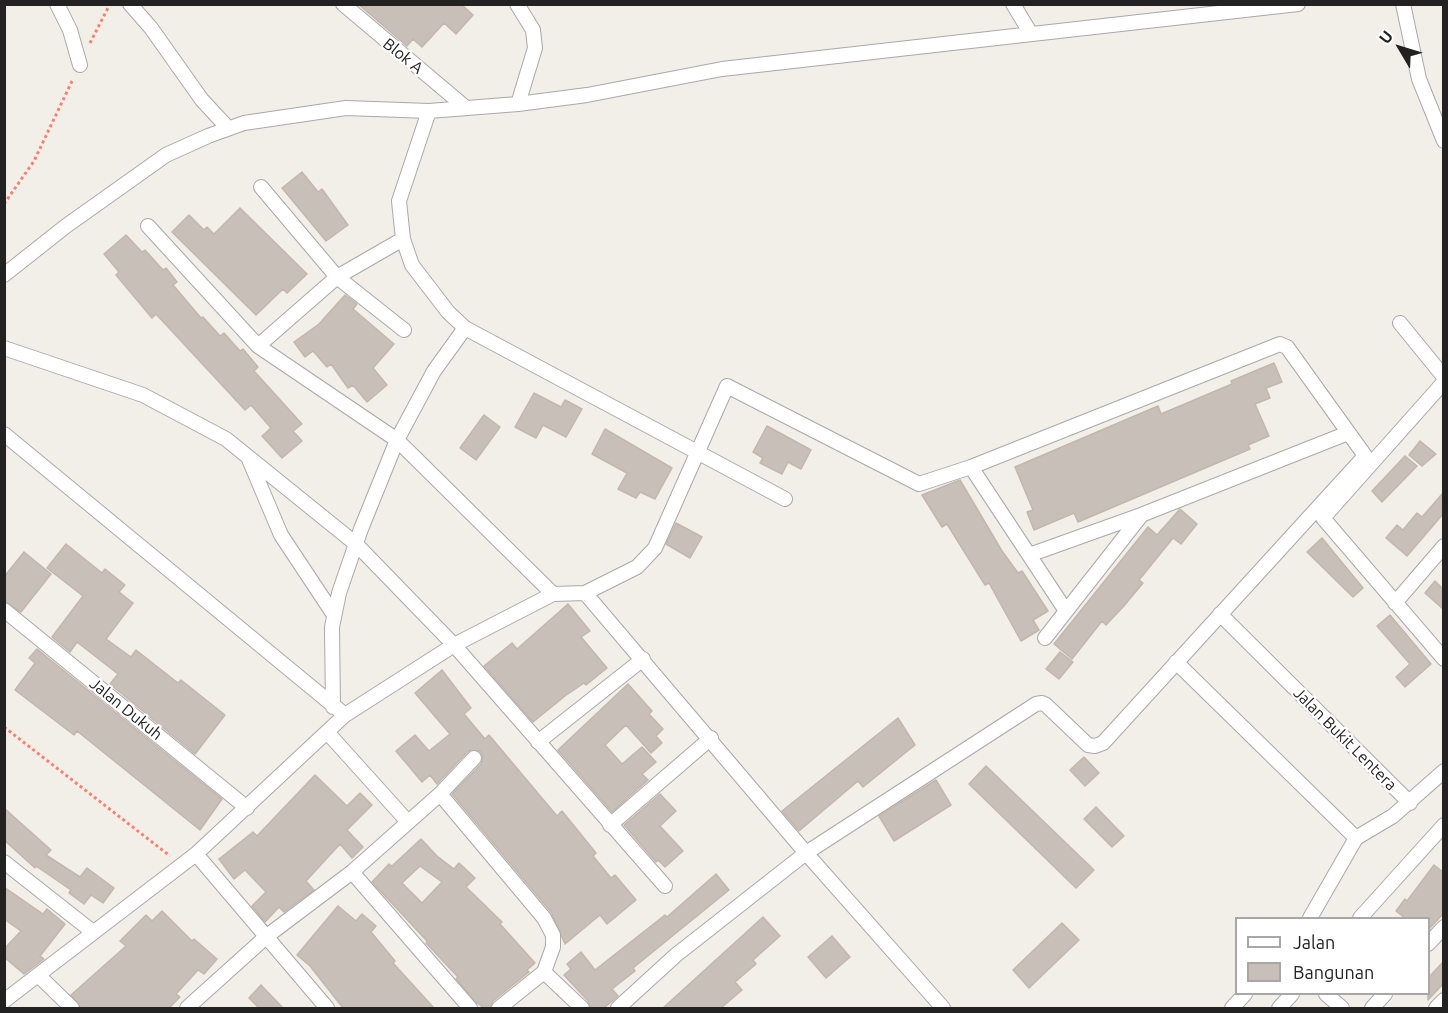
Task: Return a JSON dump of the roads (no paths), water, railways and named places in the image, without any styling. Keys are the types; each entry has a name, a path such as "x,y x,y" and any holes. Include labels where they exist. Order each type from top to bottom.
{"street":[{"path":"57,4 70,30 80,65"},
{"path":"130,4 151,28 202,100 228,128"},
{"name":"Blok A","path":"343,4 465,107"},
{"path":"518,4 533,30 535,48 518,104"},
{"path":"1013,4 1031,34"},
{"path":"4,275 66,226 166,155 228,128 276,117 336,109 429,111 518,104 587,95 722,69 821,60 1298,4"},
{"path":"1403,4 1419,79 1443,141"},
{"path":"429,111 399,201 403,239 412,265 431,292 465,328 784,499"},
{"path":"261,187 337,277 404,330"},
{"path":"148,226 258,346 397,440 553,594"},
{"path":"258,346 337,277 403,239"},
{"path":"1400,323 1443,377"},
{"path":"333,707 331,675 334,615 356,544 397,440 434,371 465,328"},
{"path":"7,995 39,976 196,854 345,716 454,645 553,594 585,593 631,571 655,548 727,386 919,484 971,467 1280,344 1287,347 1368,460"},
{"path":"4,348 143,395 226,439 356,544 454,645 665,886"},
{"path":"618,1008 675,955 806,854 1036,704 1046,705 1088,745 1095,747 1103,742 1220,614 1443,382"},
{"path":"1029,555 1141,515 1347,433"},
{"path":"4,434 345,716"},
{"path":"247,456 281,535 334,615"},
{"path":"1368,460 1323,518 1443,659"},
{"path":"971,467 1066,611"},
{"path":"1045,638 1141,515"},
{"path":"1395,603 1443,546"},
{"path":"585,593 711,738 806,854 943,1008"},
{"name":"Jalan Dukuh","path":"4,610 247,808"},
{"name":"Jalan Bukit Lentera","path":"1220,614 1410,803 1356,838 1311,917"},
{"path":"538,742 643,659"},
{"path":"1176,662 1356,838"},
{"path":"327,732 408,822"},
{"path":"610,825 711,738"},
{"path":"187,1008 267,936 352,872 440,794 474,758"},
{"path":"1410,803 1443,771"},
{"path":"440,794 544,918 553,935 553,947 544,972 499,1008"},
{"path":"1361,917 1443,825"},
{"path":"196,854 327,1008"},
{"path":"4,862 93,932"},
{"path":"352,872 470,1008"},
{"path":"1430,942 1443,927"},
{"path":"544,972 582,1008"},
{"path":"39,976 72,1008"},
{"path":"1232,1008 1243,995"},
{"path":"1279,1008 1290,995"},
{"path":"1328,995 1342,1008"},
{"path":"1372,1008 1383,995"},
{"path":"1437,1008 1443,1000"}]}
